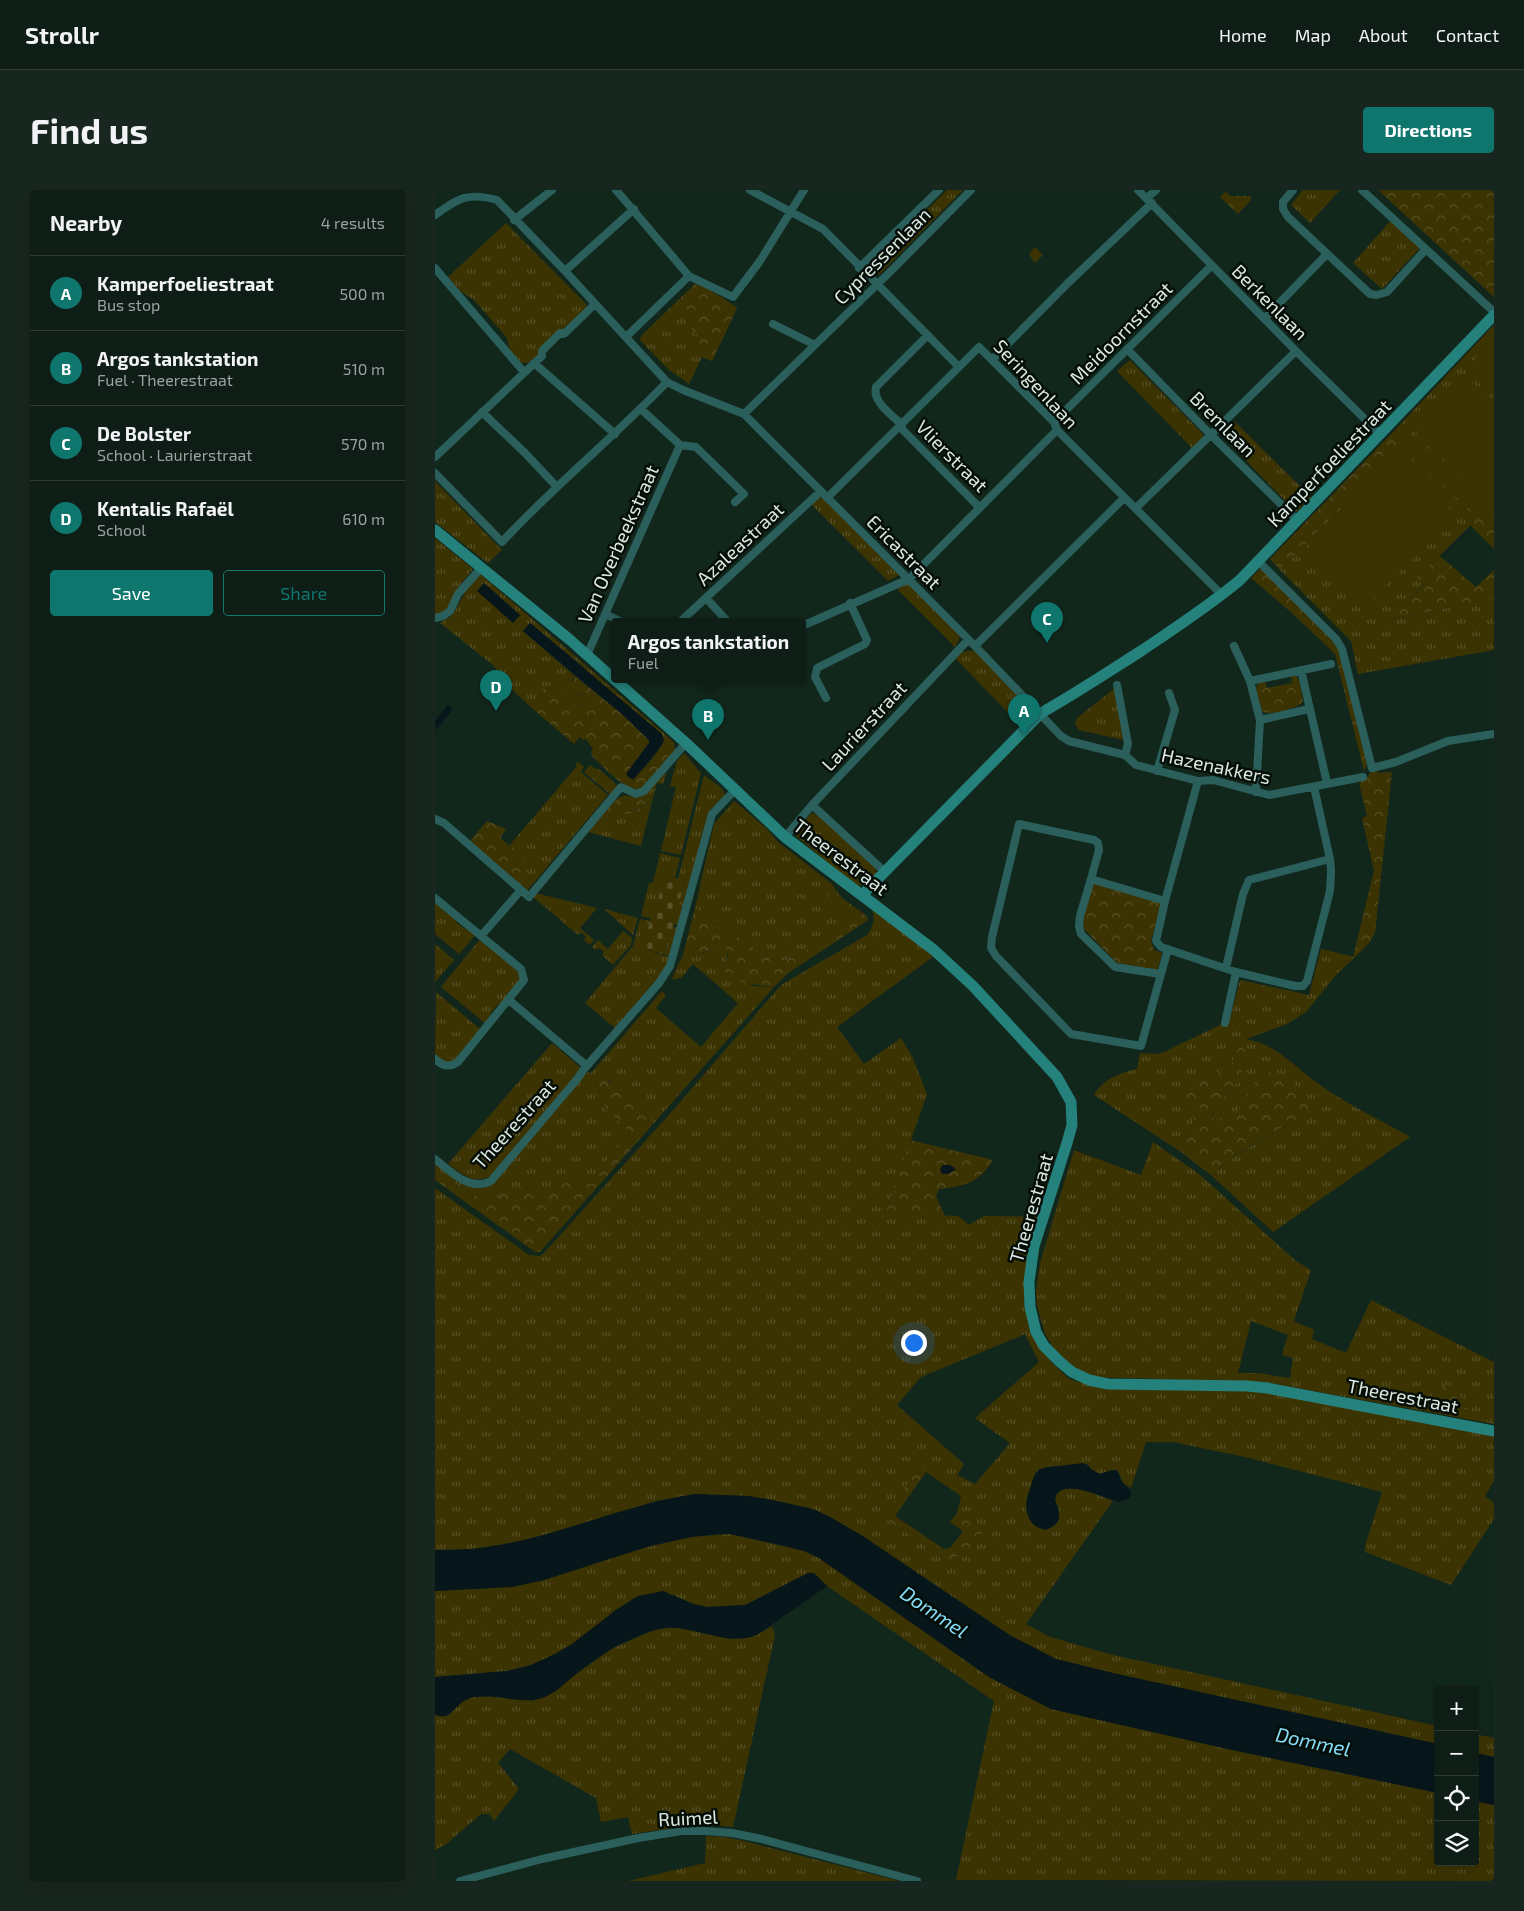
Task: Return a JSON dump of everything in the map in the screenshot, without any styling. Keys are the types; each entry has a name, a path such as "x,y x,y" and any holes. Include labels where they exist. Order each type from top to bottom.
{"main road":[{"name":"Kamperfoeliestraat","path":"862,895 1041,714 1077,693 1223,595 1259,562 1494,314"},
{"name":"Theerestraat","path":"435,530 611,676"},
{"name":"Theerestraat","path":"618,683 686,743 785,837 933,950 973,986 1057,1076 1069,1096 1072,1125 1034,1246 1029,1282 1030,1307 1036,1332 1044,1346 1060,1362 1072,1372 1089,1380 1108,1384 1267,1388 1494,1431"}],"street":[{"path":"514,220 551,190"},
{"path":"617,190 689,276 733,297 792,212 804,190"},
{"path":"750,190 823,229 859,268 959,367 827,498"},
{"path":"859,268 939,190"},
{"name":"Cypressenlaan","path":"744,414 877,285 971,190"},
{"name":"Berkenlaan","path":"1138,190 1211,266 1381,435"},
{"path":"991,360 1149,201 1156,190"},
{"path":"1293,190 1283,202 1283,209 1288,217 1370,294 1377,295 1387,292 1426,249"},
{"path":"1362,190 1494,314"},
{"path":"435,215 459,198 481,196 497,200 667,382 744,414"},
{"path":"565,271 634,209"},
{"path":"1265,318 1327,254"},
{"name":"Meidoornstraat","path":"909,579 980,508 1127,349 1211,266"},
{"path":"435,268 524,372"},
{"path":"626,337 689,276"},
{"path":"435,457 542,356 542,351 560,333 564,334 595,304"},
{"path":"773,324 815,344"},
{"name":"Vlierstraat","path":"927,336 876,387 874,394 877,400 901,426 980,508"},
{"name":"Seringenlaan","path":"959,367 979,347 1125,498 1223,595"},
{"name":"Bremlaan","path":"1127,349 1297,520"},
{"path":"1136,508 1296,351"},
{"path":"534,363 615,434"},
{"path":"435,473 502,542 557,486 615,434 667,382"},
{"path":"641,409 679,446 696,447 736,486 744,494 735,502"},
{"path":"482,412 557,486"},
{"name":"Ericastraat","path":"744,414 1041,714"},
{"name":"Van Overbeekstraat","path":"587,655 679,446"},
{"name":"Azaleastraat","path":"684,618 821,491"},
{"path":"975,646 1125,498"},
{"path":"1259,562 1336,639 1342,649 1372,768 1397,762 1448,741 1494,734"},
{"path":"435,618 443,616 450,611 458,594 481,568"},
{"path":"806,624 850,603 909,579"},
{"path":"706,598 724,618"},
{"path":"826,698 815,677 817,668 865,644 867,640 850,603"},
{"path":"605,614 614,618"},
{"name":"Laurierstraat","path":"785,837 812,805 968,640"},
{"path":"1234,646 1250,682 1259,720 1256,792"},
{"path":"1250,682 1331,664"},
{"path":"1301,670 1327,783"},
{"path":"1117,685 1128,744 1125,755"},
{"path":"1157,770 1175,710 1169,693"},
{"path":"1259,720 1309,709"},
{"name":"Hazenakkers","path":"1041,714 1061,736 1069,741 1125,755 1136,765 1197,781 1213,780 1256,792 1276,795 1363,777"},
{"path":"435,819 443,822 529,896 621,787 636,794 645,791 686,743"},
{"path":"1197,781 1156,941 1161,947 1236,972 1295,986 1303,986 1307,981 1329,891 1330,860 1314,787"},
{"name":"Theerestraat","path":"435,1159 468,1182 482,1184 491,1181 659,982 670,966 674,956 712,814 735,791"},
{"path":"812,805 884,871"},
{"path":"1160,974 1115,967 1081,934 1079,926 1080,916 1099,850 1098,843 1094,840 1019,824 991,937 991,948 996,956 1071,1034 1141,1046 1168,949"},
{"path":"1226,968 1243,894 1249,880 1330,860"},
{"path":"1091,879 1165,901"},
{"path":"481,936 521,890"},
{"path":"435,898 521,969 524,975 521,987 458,1062 445,1066 435,1059"},
{"path":"1225,1024 1236,972"},
{"path":"509,1000 587,1066"},
{"name":"Ruimel","path":"460,1881 542,1859 638,1838 682,1831 732,1833 762,1839 917,1881"}],"green space":[{"path":"947,190 963,190 880,274 873,274 870,271 871,265"},
{"path":"1303,190 1340,190 1310,223 1291,205"},
{"path":"1378,190 1494,190 1494,297"},
{"path":"1226,191 1230,196 1251,196 1251,200 1238,214 1220,197"},
{"path":"1392,219 1420,248 1382,289 1353,263"},
{"path":"506,223 587,305 585,310 539,350 537,356 527,363 522,363 510,351 507,338 474,300 460,291 448,277"},
{"path":"1035,247 1043,255 1035,263 1029,254"},
{"path":"695,284 737,308 712,361 702,357 689,384 669,370 640,340 641,336"},
{"path":"695,284 737,308 712,361 702,357 699,338 673,305"},
{"path":"1494,325 1494,519 1395,430"},
{"path":"1494,337 1494,390 1468,367"},
{"path":"1130,360 1202,433 1203,438 1192,448 1117,371"},
{"path":"1465,377 1494,401 1494,504 1415,435"},
{"path":"1235,422 1311,497 1296,512 1224,438 1225,432"},
{"path":"1395,430 1494,519 1494,549 1470,525 1477,518 1401,448 1280,570 1270,559"},
{"path":"1401,448 1478,518 1418,577 1424,584 1389,620 1494,598 1494,650 1358,674 1351,641 1280,570"},
{"path":"1396,458 1455,515 1366,606 1307,549"},
{"path":"435,481 502,550 488,563 435,522"},
{"path":"819,498 823,498 899,575 888,581 811,504"},
{"path":"435,538 473,569 461,584 446,610 435,616"},
{"path":"1440,556 1476,587 1494,570 1494,598 1388,620 1424,585 1417,577"},
{"path":"1264,565 1343,645 1368,762 1364,771 1335,654 1251,578"},
{"path":"479,573 666,735 663,737 530,623 523,631 576,677 572,680 576,694 587,699 585,705 578,704 570,701 563,692 543,689 534,710 508,686 493,665 440,623 450,617"},
{"path":"908,583 959,634 959,640 955,647 897,589"},
{"path":"975,650 1036,712 1022,727 955,658 961,652"},
{"path":"1291,675 1295,675 1299,680 1303,702 1284,711 1262,712 1256,689 1258,683 1265,681 1267,688 1292,683"},
{"path":"576,677 623,715 649,740 649,743 626,774 629,778 634,779 652,759 663,742 663,737 666,735 674,743 675,751 642,789 629,787 609,772 592,756 591,752 593,749 586,739 583,740 580,737 574,744 534,710 543,689 551,685 559,687 573,703 585,705 587,699 572,691 571,684"},
{"path":"1115,688 1124,740 1079,730 1075,724 1077,718"},
{"path":"684,753 701,773 681,855 661,851 676,787 670,786 677,761"},
{"path":"578,762 584,767 581,772 608,795 526,892 518,883 509,846 577,766 575,765"},
{"path":"590,765 595,769 599,769 619,787 611,795 584,772"},
{"path":"1372,769 1380,773 1392,772 1375,933 1369,943 1353,957 1374,871 1362,818 1367,816 1359,783 1367,778"},
{"path":"663,773 666,774 663,784 657,783 652,801 632,813 621,813 617,810 614,802 626,795 640,797 644,795"},
{"path":"704,775 719,786 725,795 710,810 691,881 678,879"},
{"path":"652,801 641,846 588,832 614,802 615,806 634,812"},
{"path":"734,801 767,829 778,842 832,884 828,899 852,921 851,923 796,957 776,963 695,908 714,824"},
{"path":"811,813 818,815 876,869 876,875 867,883 859,886 835,869 795,835"},
{"path":"487,821 506,829 500,838 519,852 526,861 526,867 518,883 469,842"},
{"path":"660,853 680,858 675,878 664,876 654,916 650,918 641,916 649,883 653,883"},
{"path":"664,876 685,880 666,955 643,949"},
{"path":"685,880 691,881 680,926 674,924"},
{"path":"1092,883 1162,901 1151,941 1154,950 1162,953 1157,971 1117,963 1081,926"},
{"path":"832,884 842,898 867,916 868,920 787,974 774,987 743,983 722,970 728,957 725,941 719,940 713,950 696,954 690,958 683,955 695,908 776,963 796,957 852,921 827,899"},
{"path":"535,893 597,908 580,928 594,940 590,945 584,940 586,937 581,932 578,935 532,896"},
{"path":"435,900 455,916 456,922 476,934 459,954 435,934"},
{"path":"604,909 638,918 633,935"},
{"path":"872,909 934,956 837,1027 864,1064 901,1038 912,1056 927,1094 885,1214 958,1216 969,1225 984,1216 1040,1217 1026,1276 1041,1347 1052,1363 1069,1379 1098,1387 1253,1390 1494,1434 1494,1481 1485,1496 1494,1503 1494,1519 1451,1585 1365,1552 1365,1546 1382,1492 1245,1457 1173,1442 1146,1442 1131,1488 1123,1483 1119,1473 1109,1471 1100,1474 1078,1464 1046,1467 1029,1492 1026,1511 1051,1528 1059,1519 1059,1509 1055,1499 1058,1493 1064,1489 1090,1492 1113,1501 1026,1624 1050,1637 1113,1655 1434,1725 1434,1743 1056,1659 1011,1636 861,1535 830,1517 813,1509 772,1500 748,1496 695,1494 656,1501 527,1540 474,1549 435,1550 435,1188 529,1255 539,1256 543,1254 676,1107 781,985 867,935 874,919","holes":["1025,1334 1039,1362 975,1418 1010,1443 975,1484 957,1475 964,1464 897,1405 921,1377","920,1468 961,1496 957,1513 981,1531 971,1549 961,1552 950,1563 884,1518 885,1514"]},
{"path":"640,919 650,921 643,949 671,958 663,972 615,1028 585,1003 633,946"},
{"path":"673,927 679,928 671,958 666,955"},
{"path":"623,931 632,938 631,945 613,965 602,955 604,952 599,948 596,950 592,947 598,940 608,949"},
{"path":"481,938 519,971 521,981 503,1004 497,1005 490,1014 491,1019 486,1024 441,987"},
{"path":"719,940 725,941 727,949 722,970 753,986 774,987 653,1124 631,1098 609,1081 596,1084 607,1111 628,1130 629,1135 607,1161 592,1184 568,1180 549,1191 534,1191 526,1187 504,1192 498,1198 490,1199 470,1192 435,1169 435,1162 469,1186 485,1187 585,1072 591,1073 662,991 666,995 656,1008 701,1047 738,1003 693,964 682,977 674,980 672,978 683,955 690,958 696,954 708,952"},
{"path":"435,944 454,960 435,982"},
{"path":"1321,949 1355,957 1336,975 1306,1012 1287,1024 1246,1039 1268,1046 1333,1094 1410,1137 1273,1232 1212,1176 1248,1148 1319,1110 1255,1082 1243,1106 1234,1116 1223,1121 1211,1118 1217,1103 1232,1090 1238,1047 1231,1065 1181,1093 1194,1119 1181,1152 1094,1095 1107,1081 1124,1072 1137,1069 1140,1053 1156,1054 1164,1052 1222,1024 1228,1026 1240,980 1309,995"},
{"path":"436,992 481,1030 465,1051 450,1062 445,1062 435,1056"},
{"path":"1245,1039 1245,1060 1242,1073 1236,1084 1217,1105 1211,1118 1222,1121 1233,1117 1248,1097 1255,1082 1273,1070 1291,1080 1320,1110 1278,1130 1248,1148 1212,1176 1181,1152 1194,1119 1180,1093 1231,1065 1238,1047"},
{"path":"552,1043 581,1068 578,1074 491,1176 474,1179 463,1175 448,1164"},
{"path":"599,1079 618,1087 635,1100 653,1124 540,1252 535,1252 435,1180 435,1169 474,1195 491,1199 498,1198 509,1187 548,1191 560,1183 569,1180 592,1184 607,1161 629,1135 628,1130 607,1111 596,1084 596,1080"},
{"path":"910,1140 993,1160 982,1174 971,1182 939,1189 936,1197 945,1216 885,1215"},
{"path":"1153,1142 1199,1174 1296,1261 1311,1270 1294,1321 1314,1330 1312,1339 1346,1353 1371,1300 1494,1362 1494,1424 1264,1382 1092,1377 1074,1368 1057,1354 1045,1334 1037,1305 1036,1291 1040,1263 1074,1150 1141,1175","holes":["1251,1321 1288,1335 1282,1355 1293,1358 1290,1378 1258,1373 1238,1373","1438,1394 1468,1410 1426,1402"]},
{"path":"1449,1385 1461,1396 1468,1410 1426,1402 1443,1386"},
{"path":"919,1468 926,1472 895,1516 944,1549 950,1548 962,1533 950,1522 957,1513 982,1531 982,1534 971,1549 961,1552 950,1563 884,1518"},
{"path":"730,1534 804,1551 819,1558 989,1677 1051,1709 1232,1750 1434,1792 1434,1866 1479,1866 1479,1802 1494,1805 1494,1881 956,1880 994,1701 827,1586 814,1573 792,1581 746,1605 707,1607 693,1604 673,1595 638,1596 616,1610 572,1644 531,1665 507,1671 435,1677 435,1591 512,1587 544,1580 634,1550 691,1537"},
{"path":"772,1626 775,1635 733,1827 701,1824 632,1834 628,1817 601,1822 596,1798 510,1749 498,1763 519,1789 494,1821 489,1814 481,1814 445,1845 435,1850 435,1715 445,1717 461,1702 474,1697 499,1696 533,1701 613,1648 652,1631 678,1628 730,1639 757,1635"},
{"path":"1479,1735 1494,1738 1494,1757 1479,1754"},
{"path":"706,1836 744,1841 899,1881 628,1881 705,1863"}],"water":[{"path":"484,583 520,615 513,623 477,591"},
{"path":"530,623 662,734 663,743 633,780 626,774 649,743 649,740 623,715 523,631"},
{"path":"448,705 453,709 436,730 435,721"},
{"path":"943,1165 950,1165 955,1170 948,1174 942,1174 940,1169"},
{"path":"1083,1463 1100,1474 1117,1470 1122,1482 1130,1491 1130,1498 1120,1502 1084,1490 1065,1489 1059,1492 1055,1499 1059,1513 1056,1523 1046,1530 1033,1524 1027,1513 1027,1500 1036,1472 1043,1468"},
{"name":"Dommel","path":"695,1494 748,1496 813,1509 861,1535 1011,1636 1056,1659 1434,1743 1434,1792 1232,1750 1051,1709 989,1677 819,1558 804,1551 730,1534 691,1537 647,1547 544,1580 512,1587 435,1591 435,1550 469,1549 535,1537 662,1501"},
{"path":"808,1573 814,1573 827,1586 757,1635 735,1639 678,1628 654,1630 611,1649 560,1688 542,1698 517,1700 490,1696 473,1697 467,1699 446,1715 435,1715 435,1677 507,1671 531,1665 572,1644 616,1610 638,1596 663,1591 693,1604 707,1607 745,1605"},
{"path":"1479,1754 1494,1757 1494,1805 1479,1802"}],"place":[{"name":"De Bolster","path":"1047,643"},
{"name":"Kentalis Rafaël","path":"496,711"},
{"name":"Kamperfoeliestraat","path":"1024,735"},
{"name":"Argos tankstation","path":"708,740"}]}
